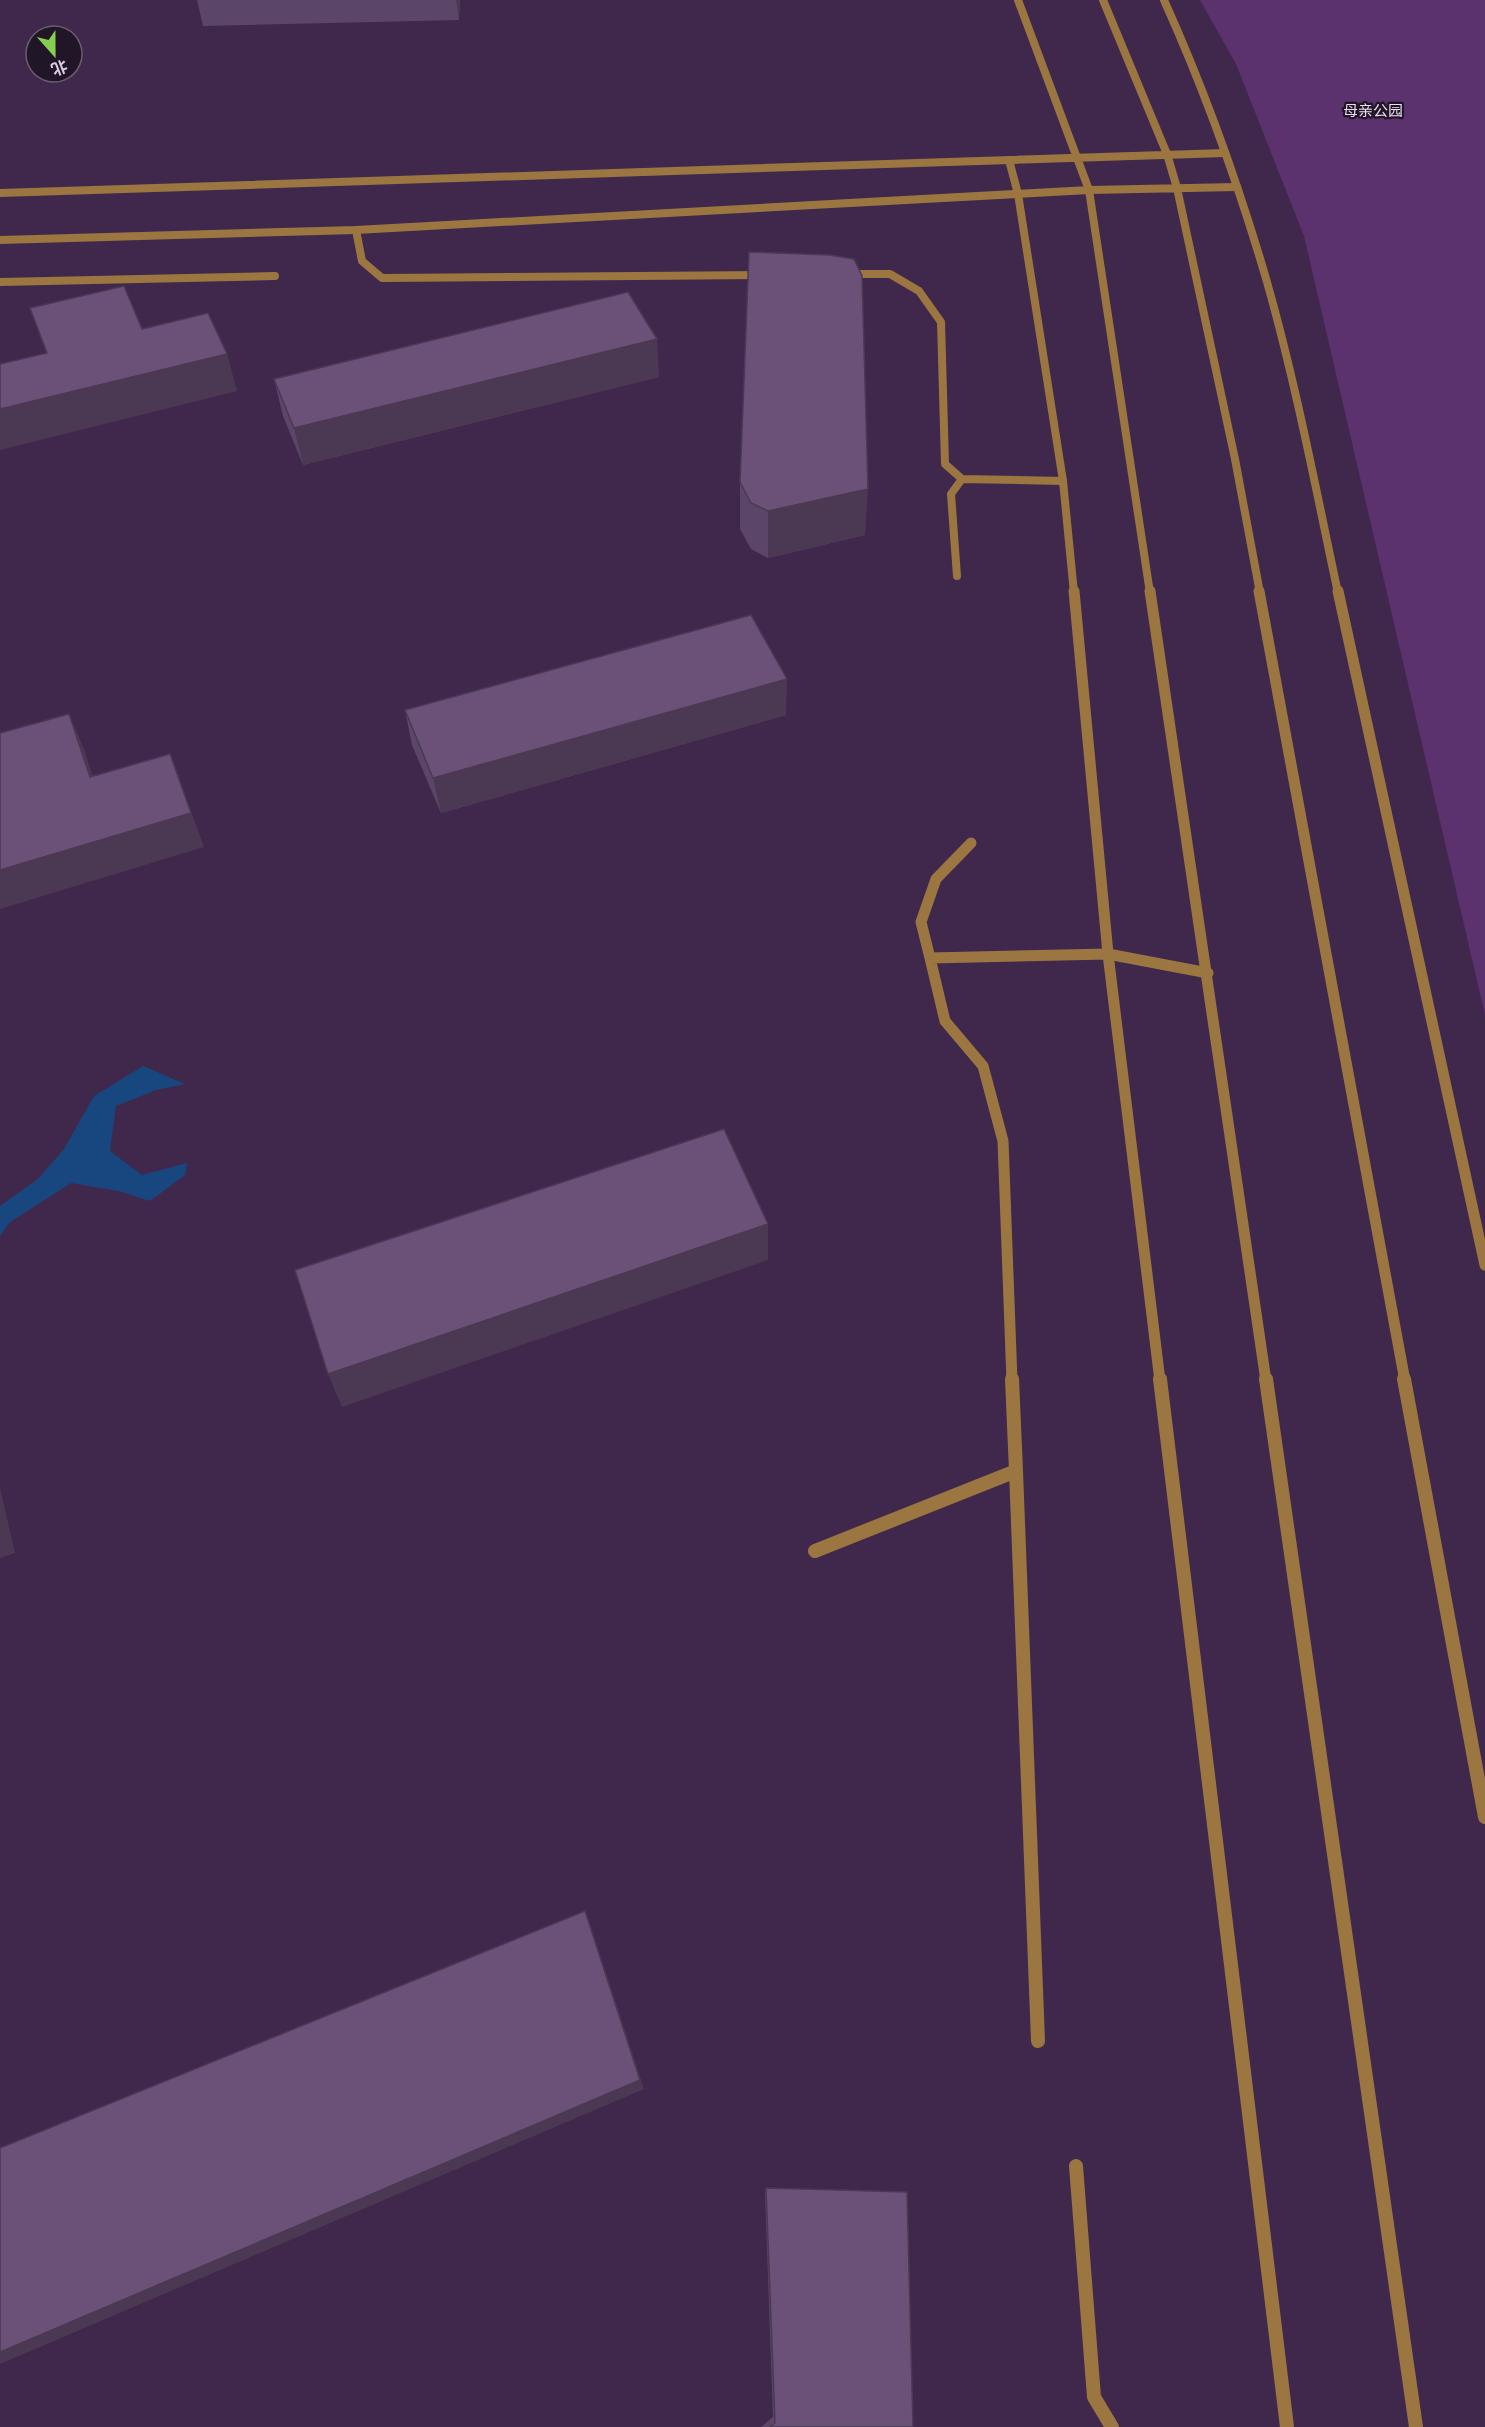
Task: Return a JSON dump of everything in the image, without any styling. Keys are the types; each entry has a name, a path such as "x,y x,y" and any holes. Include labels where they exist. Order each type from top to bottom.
{"street":[{"path":"1018,0 1089,190 1208,973 1416,2427"},
{"path":"1103,0 1167,154 1177,188 1237,470 1485,1817"},
{"path":"1164,0 1194,67 1237,187 1267,283 1304,436 1485,1264"},
{"path":"0,193 1225,153"},
{"path":"1009,160 1018,194 1063,482 1108,954 1287,2427"},
{"path":"0,240 356,230 1089,190 1237,187"},
{"path":"356,230 362,261 382,278 772,275"},
{"path":"831,274 890,274 919,291 941,322 945,464 962,479 1063,482"},
{"path":"0,282 276,276"},
{"path":"957,576 951,494 962,479"},
{"path":"971,843 936,879 921,922 945,1021 983,1066 1004,1141 1038,2041"},
{"path":"930,958 1108,954 1208,973"},
{"path":"815,1551 1016,1472"},
{"path":"1076,2166 1094,2397 1113,2427"}],"green space":[{"name":"母亲公园","path":"1200,0 1485,0 1485,1015 1304,236 1236,64"}],"water":[{"path":"143,1066 185,1084 156,1090 116,1106 110,1151 142,1175 187,1163 185,1175 150,1201 119,1191 71,1183 10,1222 0,1236 0,1206 38,1179 64,1149 94,1096"}],"building":[{"path":"749,252 829,255 854,259 862,276 868,489 768,511 751,503 740,482"},
{"path":"124,286 142,329 208,313 227,354 0,409 0,364 47,353 30,308"},
{"path":"628,292 657,339 294,428 274,379"},
{"path":"751,615 787,679 433,778 405,710"},
{"path":"69,714 90,777 170,754 191,813 0,870 0,733"},
{"path":"724,1129 768,1224 328,1374 295,1270"},
{"path":"585,1911 640,2080 0,2352 0,2148"},
{"path":"766,2188 907,2192 913,2427 770,2427 775,2423"}]}
